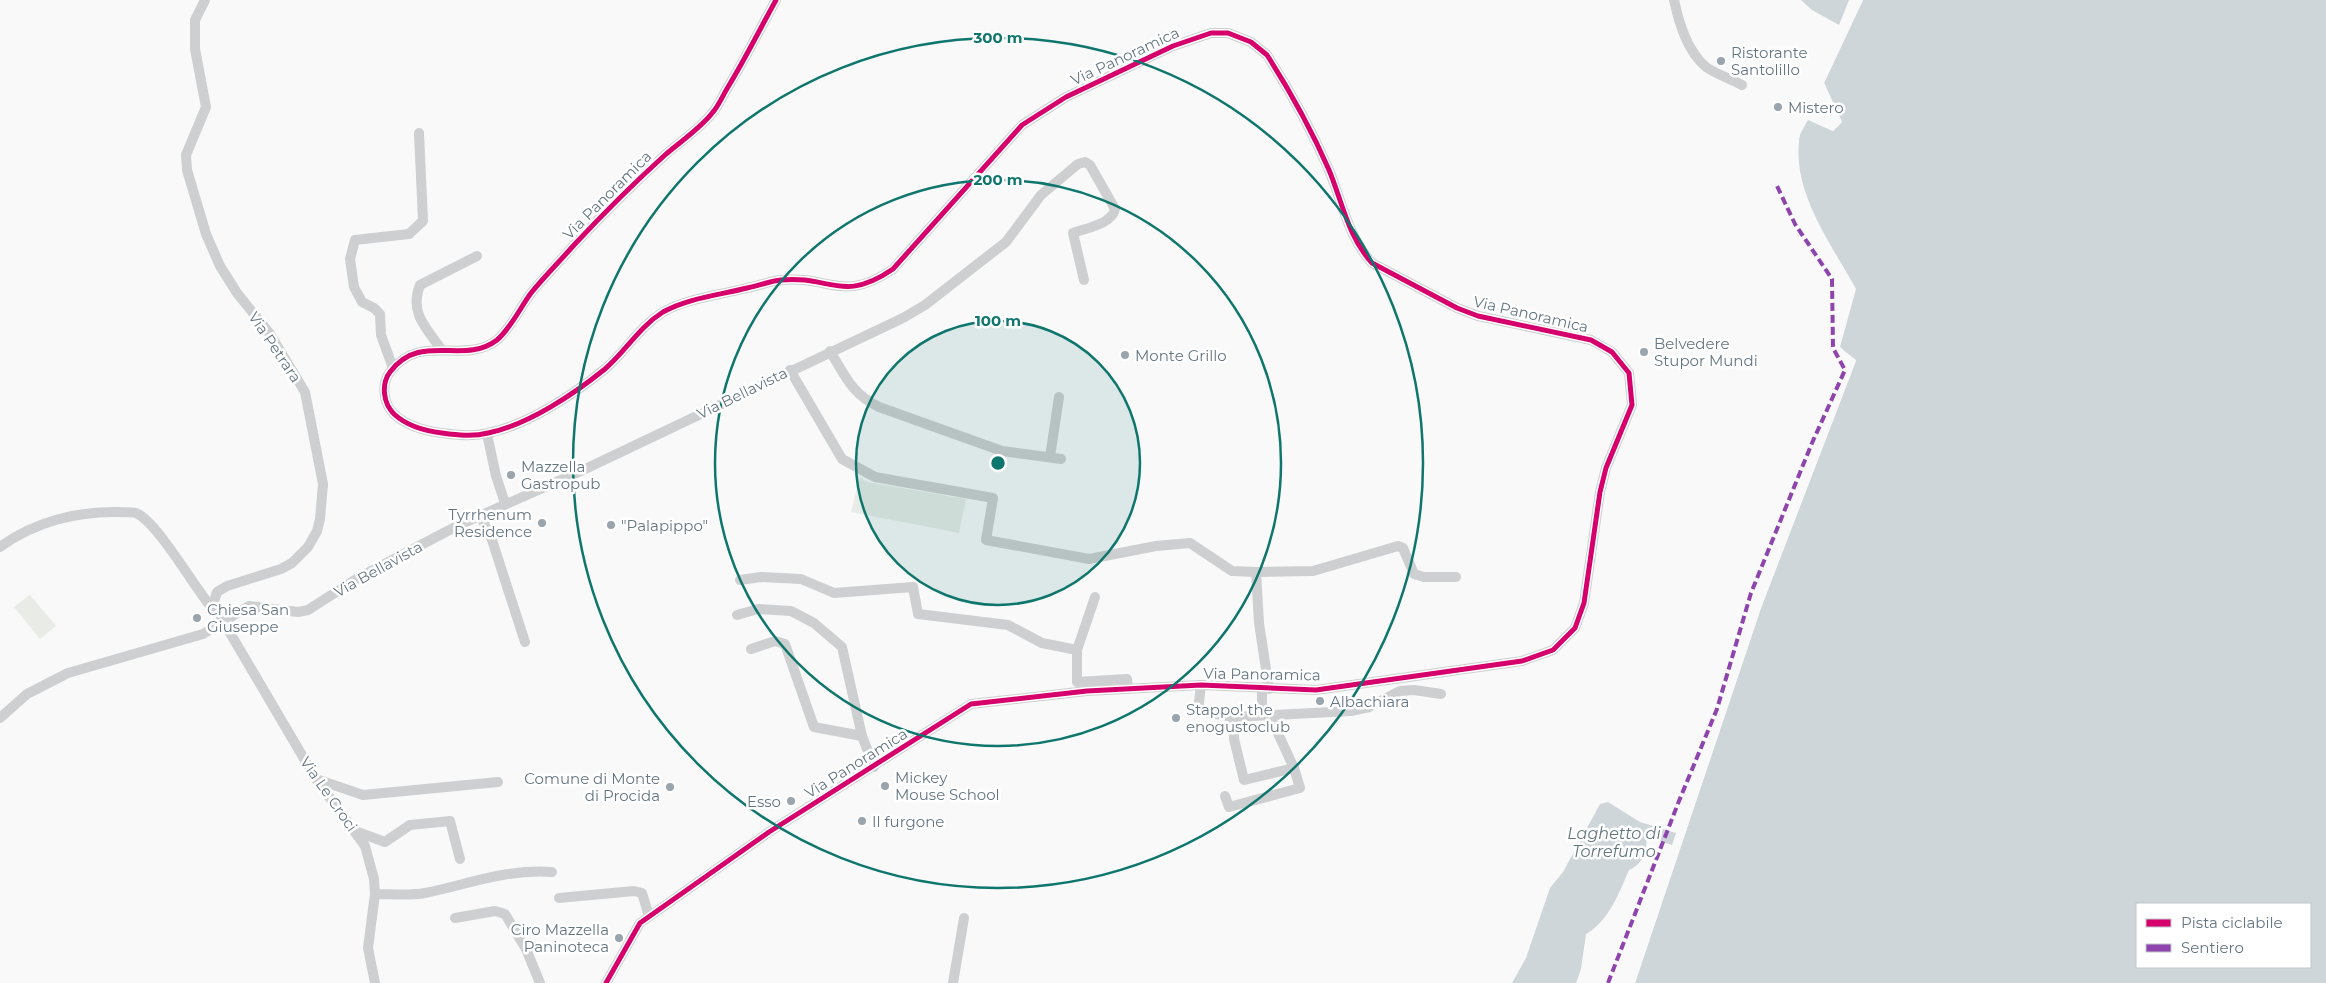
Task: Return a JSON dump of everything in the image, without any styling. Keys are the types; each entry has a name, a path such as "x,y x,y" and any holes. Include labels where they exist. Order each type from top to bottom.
{"street":[{"name":"Via Petrara","path":"205,0 195,20 195,49 206,107 186,155 187,170 206,234 220,266 237,293 270,334 305,392 323,484 320,520 308,547 292,563 281,569 227,586 217,592 214,602 223,621"},
{"name":"Via Panoramica","path":"606,983 640,923 649,916 769,832 971,704 1087,691 1201,685 1316,690 1522,660 1553,650 1574,628 1584,603 1600,492 1606,468 1632,405 1629,373 1612,352 1591,340 1478,316 1458,308 1372,263 1362,252 1352,233 1341,198 1326,164 1278,72 1267,55 1252,42 1228,33 1211,33 1173,46 1066,98 1022,125 898,263 879,278 855,287 840,288 803,281 780,280 682,303 664,312 644,326 608,366 596,375 523,422 487,434 460,435 431,432 412,426 394,414 387,404 384,390 387,376 393,368 407,356 441,349 477,350 500,337 532,292 582,237 662,158 713,113 776,0"},
{"path":"1674,0 1679,22 1687,41 1706,66 1742,85"},
{"path":"393,368 381,335 380,314 374,308 362,302 354,287 350,259 355,240 409,234 423,221 419,133"},
{"name":"Via Bellavista","path":"0,718 27,694 68,673 204,634 249,606 298,612 308,610 358,578 480,515 580,470 925,305 1006,242 1041,195 1078,164 1085,162 1090,165 1115,209 1114,214 1105,222 1073,233 1084,280"},
{"path":"441,349 420,320 415,297 420,285 476,256"},
{"path":"830,351 853,390 863,400 1002,451 1061,459"},
{"path":"790,370 842,459 875,477 993,498 986,540 1089,559 1156,546 1190,544 1232,571 1256,572 1313,571 1398,546 1403,548 1414,574 1424,577 1456,577"},
{"path":"1050,458 1059,397"},
{"path":"487,434 496,476 505,503"},
{"path":"0,547 35,526 57,519 110,512 136,513 152,525 200,595 223,621"},
{"path":"480,515 492,540 525,642"},
{"path":"1225,796 1229,807 1300,788 1294,768 1265,715 1265,689 1256,572"},
{"path":"740,580 761,577 801,579 834,592 913,587 918,614 1008,625 1042,643 1077,650"},
{"path":"1095,597 1077,650 1077,682 1127,679 1128,689"},
{"path":"737,615 758,609 791,611 814,623 842,647 862,736 874,767"},
{"name":"Via Le Croci","path":"223,621 316,779 365,846 374,880 375,894 368,948 375,983"},
{"path":"751,649 774,641 785,644 814,727 862,736"},
{"path":"1201,685 1198,711 1234,717 1304,715 1351,710 1369,707 1400,691 1414,690 1441,694"},
{"path":"1234,717 1234,738 1244,780 1294,768"},
{"path":"316,779 363,795 498,782"},
{"path":"354,831 385,842 410,825 450,821 460,859"},
{"path":"375,894 423,893 494,875 532,870 552,872"},
{"path":"559,898 634,891 642,893 649,916"},
{"path":"455,918 495,911 505,914 526,949 540,983"},
{"path":"953,983 964,918"}],"shaded area":[{"path":"860,478 867,482 966,499 959,533 851,512"},
{"path":"30,595 56,626 40,639 14,607"}],"water":[{"path":"1801,0 1849,0 1839,25 1812,10"},
{"path":"1863,0 2326,0 2326,983 1635,983 1761,608 1856,361 1840,347 1856,289 1816,218 1802,180 1799,161 1799,138 1808,120 1833,131 1842,122 1824,83"},
{"name":"Laghetto di Torrefumo","path":"1608,802 1640,822 1676,833 1672,845 1647,837 1645,852 1641,860 1629,870 1607,914 1601,922 1586,934 1581,969 1576,983 1512,983 1526,958 1550,888 1563,872 1600,804"}],"pier":[{"path":"1860,0 1863,0 1824,83 1842,122 1833,131 1813,122 1813,120 1833,128 1839,122 1821,83"},
{"path":"1847,353 1856,360 1761,608 1635,983 1632,983 1758,607 1853,361 1847,356"}],"marked path":[{"path":"1608,983 1717,709 1751,593 1812,443 1845,370 1833,348 1832,279 1795,224 1777,186"}],"cycle path":[{"path":"606,983 640,923 769,832 971,704 1087,691 1201,685 1316,690 1522,661 1553,650 1575,628 1584,603 1600,492 1606,468 1632,405 1629,373 1612,352 1591,340 1478,316 1457,308 1372,263 1351,230 1329,170 1308,126 1267,55 1251,42 1228,33 1211,33 1173,46 1066,97 1022,125 893,269 876,279 861,285 848,287 812,281 777,281 693,300 673,307 654,318 613,362 579,388 534,416 503,429 477,435 442,433 416,427 394,414 387,404 384,393 385,382 390,372 402,360 415,353 470,350 484,347 497,340 511,324 531,293 585,233 665,155 697,129 713,112 776,0"}],"place":[{"name":"Ristorante Santolillo","path":"1721,61"},
{"name":"Mistero","path":"1778,107"},
{"name":"Belvedere Stupor Mundi","path":"1644,352"},
{"name":"Monte Grillo","path":"1125,355"},
{"name":"Mazzella Gastropub","path":"511,475"},
{"name":"Tyrrhenum Residence","path":"542,523"},
{"name":"\"Palapippo\"","path":"611,525"},
{"name":"Chiesa San Giuseppe","path":"197,618"},
{"name":"Albachiara","path":"1320,701"},
{"name":"Stappo! the enogustoclub","path":"1176,718"},
{"name":"Mickey Mouse School","path":"885,786"},
{"name":"Comune di Monte di Procida","path":"670,787"},
{"name":"Esso","path":"791,801"},
{"name":"Il furgone","path":"862,821"},
{"name":"Ciro Mazzella Paninoteca","path":"619,938"}]}
